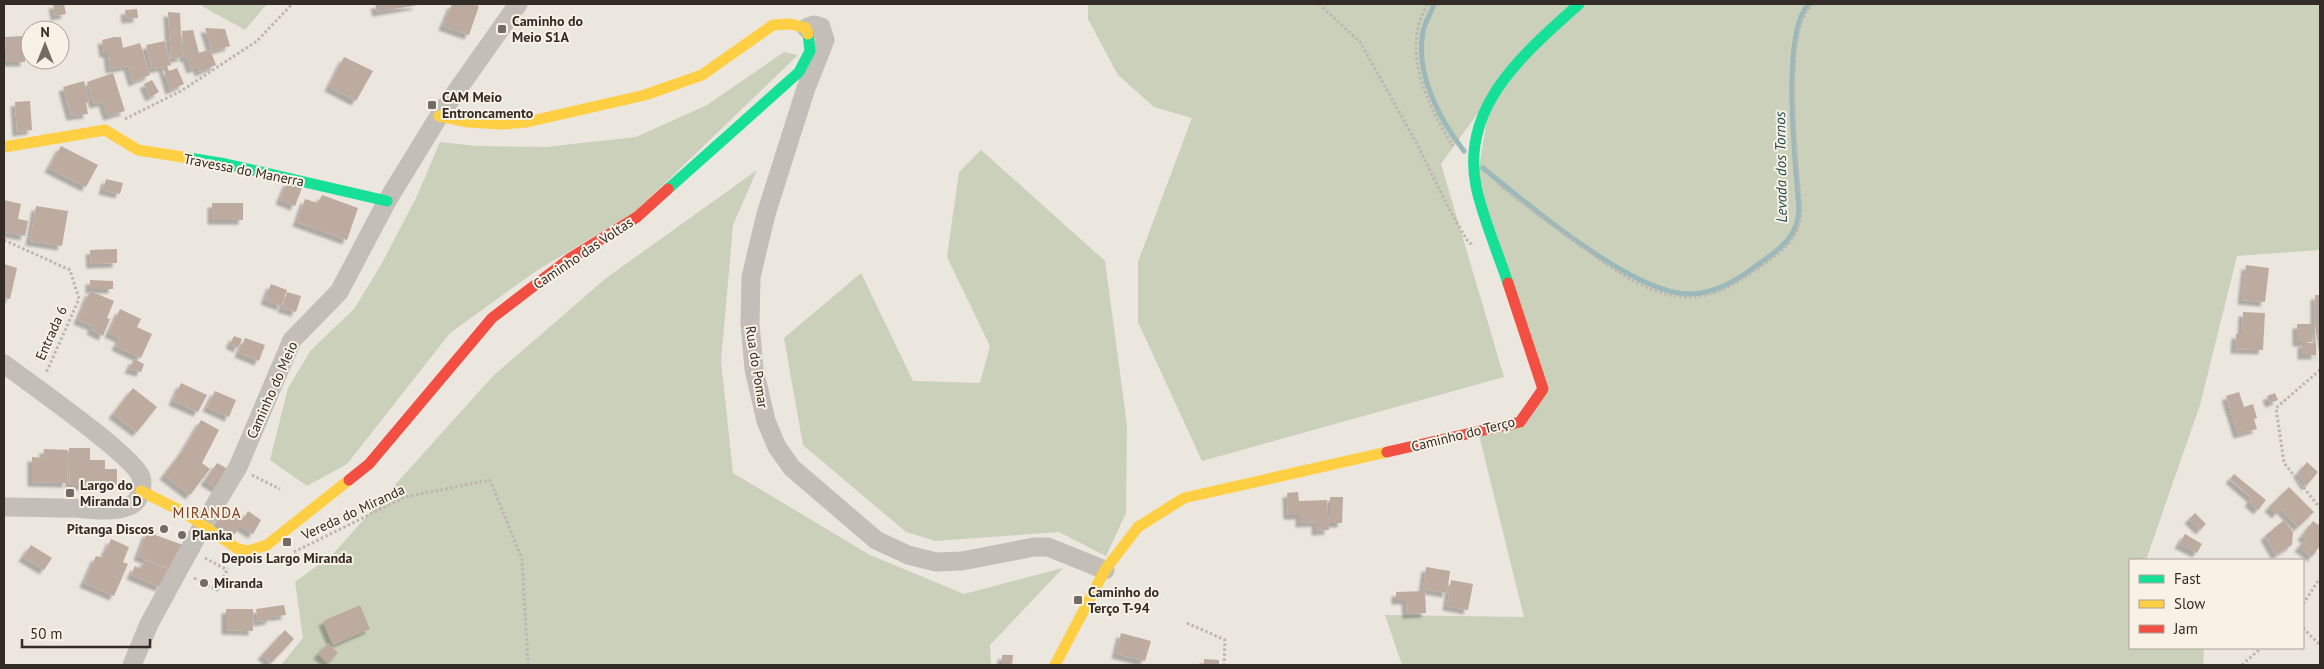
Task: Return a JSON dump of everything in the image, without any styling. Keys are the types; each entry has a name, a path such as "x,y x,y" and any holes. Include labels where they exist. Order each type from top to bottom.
{"street":[{"name":"Caminho do Meio","path":"132,665 149,624 203,525 238,467 292,340 339,292 387,201 439,116 518,4"},
{"name":"Caminho do Terço","path":"1055,665 1106,570 1138,527 1184,498 1520,422 1543,389 1473,170 1476,131 1493,92 1514,63 1579,4"},
{"path":"439,116 468,122 502,124 526,122 580,111 645,95 702,75 774,25 787,21 806,28"},
{"name":"Rua do Pomar","path":"806,28 814,25 821,27 825,40 806,88 766,214 751,277 750,323 754,368 766,422 777,447 792,468 876,540 908,554 936,562 962,561 1034,547 1048,547 1106,570"},
{"name":"Caminho das Voltas","path":"238,549 248,551 267,545 369,464 492,318 569,260 637,217 799,72 811,55 812,47 806,28"},
{"path":"4,147 105,130"},
{"name":"Travessa do Manerra","path":"105,130 138,150 226,164 387,201"},
{"path":"4,364 131,462 141,478 141,491 137,500 130,506 117,509 4,507"},
{"path":"141,491 185,512 238,549"}],"path":[{"path":"105,130 181,91 257,40 292,4"},
{"path":"1319,4 1360,42 1418,144 1467,240 1473,246 1497,250"},
{"path":"1427,4 1418,30 1416,49 1421,77 1437,120 1456,152 1473,170 1481,169 1520,201 1631,279 1658,291 1680,296 1704,295 1728,288 1787,247 1800,226 1801,208 1793,92 1794,66 1803,15 1813,4"},
{"name":"Entrada 6","path":"4,240 70,270 79,300 38,389"},
{"path":"2320,370 2276,408 2284,464 2320,508"},
{"path":"238,467 280,489"},
{"name":"Vereda do Miranda","path":"292,553 405,497 490,480 522,559 528,665"},
{"path":"196,571 192,578 217,590 238,549"},
{"path":"200,564 203,557 227,570"},
{"path":"2304,602 2320,578"},
{"path":"1186,623 1225,640 1224,665"},
{"path":"2304,629 2320,645"},
{"path":"2242,665 2260,649"}],"green space":[{"path":"202,4 267,4 245,30 202,6"},
{"path":"1088,4 2320,4 2320,250 2237,256 2200,405 2146,559 2129,559 2129,649 2204,649 2203,665 1402,665 1385,615 1524,617 1478,431 1520,422 1543,389 1476,186 1491,95 1441,164 1504,377 1202,461 1138,322 1138,262 1192,118 1154,107 1118,75 1088,19"},
{"path":"784,52 798,55 635,212 536,271 450,333 347,464 307,486 270,460 288,388 311,350 354,309 381,265 417,196 440,142 477,146 546,147 636,137 707,105"},
{"path":"981,150 1105,261 1127,425 1126,513 1106,556 1059,532 936,541 906,532 803,445 784,338 861,273 913,381 980,383 990,346 947,257 959,172"},
{"path":"757,170 733,225 721,361 733,473 870,555 964,594 1063,568 990,645 991,665 281,665 303,638 295,582 332,555 493,376 605,279"}],"building":[{"path":"53,4 64,4 66,14 55,16"},
{"path":"375,4 417,4 418,5 377,12"},
{"path":"452,4 473,4 479,6 469,35 443,26"},
{"path":"137,9 138,18 126,19 125,10"},
{"path":"168,12 180,13 182,57 171,59"},
{"path":"205,28 225,29 230,46 212,51"},
{"path":"193,30 199,53 210,49 216,65 199,72 198,67 191,69 187,57 184,58 182,31"},
{"path":"20,36 20,62 7,62 5,37"},
{"path":"121,37 123,48 140,43 150,75 133,82 128,66 110,69 108,53 104,53 102,40"},
{"path":"165,41 171,65 167,66 169,71 177,68 184,84 170,90 163,67 152,69 146,45"},
{"path":"344,57 373,71 356,101 329,87"},
{"path":"113,73 125,111 108,116 103,102 94,104 87,82"},
{"path":"152,80 159,92 150,97 144,84"},
{"path":"84,81 89,102 86,103 88,114 71,116 63,87"},
{"path":"30,101 32,130 17,132 15,102"},
{"path":"61,146 98,165 86,187 49,168"},
{"path":"106,179 123,183 120,194 103,190"},
{"path":"288,181 302,188 295,206 280,200"},
{"path":"322,195 358,208 347,240 297,222 305,199 318,203"},
{"path":"4,200 21,204 18,219 28,221 25,236 4,232"},
{"path":"212,203 243,203 243,220 212,220"},
{"path":"36,206 68,211 62,246 30,241"},
{"path":"117,249 117,263 91,264 90,250"},
{"path":"4,264 17,268 10,299 4,298"},
{"path":"2246,265 2269,268 2265,302 2242,300"},
{"path":"90,280 113,281 113,289 90,289"},
{"path":"271,284 287,290 281,306 265,300"},
{"path":"90,291 114,301 107,318 110,319 103,336 91,330 93,326 78,320"},
{"path":"287,292 301,296 296,312 282,308"},
{"path":"2315,295 2320,295 2320,359 2315,324"},
{"path":"120,309 141,319 137,327 152,334 141,358 116,346 120,338 109,333"},
{"path":"2243,312 2265,313 2263,350 2235,349 2236,334 2242,334"},
{"path":"2297,324 2312,324 2312,342 2297,342"},
{"path":"234,336 242,339 238,348 230,344"},
{"path":"245,338 265,345 259,361 239,353"},
{"path":"2302,343 2316,343 2316,355 2302,355"},
{"path":"134,359 144,364 141,372 129,369"},
{"path":"181,383 207,395 198,412 173,401"},
{"path":"133,388 157,407 137,432 113,414"},
{"path":"215,391 236,400 229,417 207,407"},
{"path":"2239,392 2244,407 2253,404 2257,418 2254,419 2257,429 2238,434 2226,396"},
{"path":"2275,393 2278,400 2270,403 2267,396"},
{"path":"201,420 219,430 202,463 210,469 190,495 164,475 184,449"},
{"path":"69,448 90,448 90,460 105,460 105,469 117,469 117,485 70,486"},
{"path":"44,449 68,450 67,483 32,482 32,457 43,458"},
{"path":"2307,462 2318,472 2306,486 2298,473"},
{"path":"217,463 228,469 218,489 205,481"},
{"path":"2234,474 2266,500 2258,510 2249,502 2252,498 2230,479"},
{"path":"2289,487 2314,512 2298,527 2281,509 2276,514 2269,507"},
{"path":"1298,492 1299,501 1327,500 1329,530 1316,531 1316,522 1300,523 1300,515 1288,515 1287,493"},
{"path":"1330,497 1343,497 1342,523 1330,523"},
{"path":"224,510 235,517 237,514 244,518 248,511 261,520 253,534 240,526 234,535 215,524"},
{"path":"2195,513 2206,524 2200,530 2189,519"},
{"path":"2284,520 2293,532 2292,545 2276,555 2265,536"},
{"path":"2313,521 2320,526 2320,550 2318,548 2312,557 2299,547 2306,539 2302,536"},
{"path":"147,532 183,545 174,570 138,556"},
{"path":"2185,534 2202,544 2197,553 2179,544"},
{"path":"111,539 129,547 123,562 128,564 114,596 84,583 96,556 103,558"},
{"path":"31,545 52,558 44,570 23,557"},
{"path":"145,560 168,569 160,587 131,575 135,566 141,569"},
{"path":"1426,567 1450,571 1447,593 1423,589"},
{"path":"1451,580 1473,584 1468,610 1447,606"},
{"path":"1425,591 1426,613 1407,614 1406,600 1396,600 1396,592"},
{"path":"284,605 286,615 270,617 270,620 258,622 256,609"},
{"path":"360,605 370,629 333,645 323,621"},
{"path":"226,609 253,609 253,631 226,630"},
{"path":"285,630 294,639 271,663 262,655"},
{"path":"1121,633 1151,641 1145,661 1116,654"},
{"path":"328,643 338,653 328,663 318,654"},
{"path":"1002,655 1013,655 1012,665 1002,665"},
{"path":"1204,659 1219,660 1219,665 1204,665"}],"waterway":[{"name":"Levada dos Tornos","path":"1434,4 1425,24 1421,48 1426,79 1438,110 1464,151"},
{"name":"Levada dos Tornos","path":"1483,168 1582,245 1612,265 1641,280 1668,291 1691,294 1717,289 1733,281 1779,249 1791,236 1798,219 1799,209 1793,133 1792,70 1800,19 1809,4"}],"traffic: fast":[{"path":"1508,283 1486,222 1476,186 1474,157 1478,130 1488,105 1519,61 1579,4"},
{"path":"668,189 799,72 810,51 808,34"},
{"path":"189,158 226,164 387,201"}],"traffic: slow":[{"path":"439,116 468,122 502,124 527,122 645,95 702,75 773,25 790,24 806,28 808,34"},
{"path":"4,147 105,130 138,150 189,158"},
{"path":"1055,665 1105,570 1138,527 1184,498 1387,452"},
{"path":"141,491 185,513 238,549 248,551 267,545 349,480"}],"traffic: jam":[{"path":"349,480 369,464 492,318 569,259 637,217 668,189"},
{"path":"1387,452 1520,422 1543,389 1508,283"}],"place":[{"name":"Caminho do Meio S1A","path":"502,29"},
{"name":"CAM Meio Entroncamento","path":"432,105"},
{"name":"Largo do Miranda D","path":"70,493"},
{"name":"Pitanga Discos","path":"164,529"},
{"name":"Planka","path":"182,535"},
{"name":"Depois Largo Miranda","path":"287,542"},
{"name":"Miranda","path":"204,583"},
{"name":"Caminho do Terço T-94","path":"1078,600"}],"district":[{"name":"MIRANDA","path":"207,513"}]}
